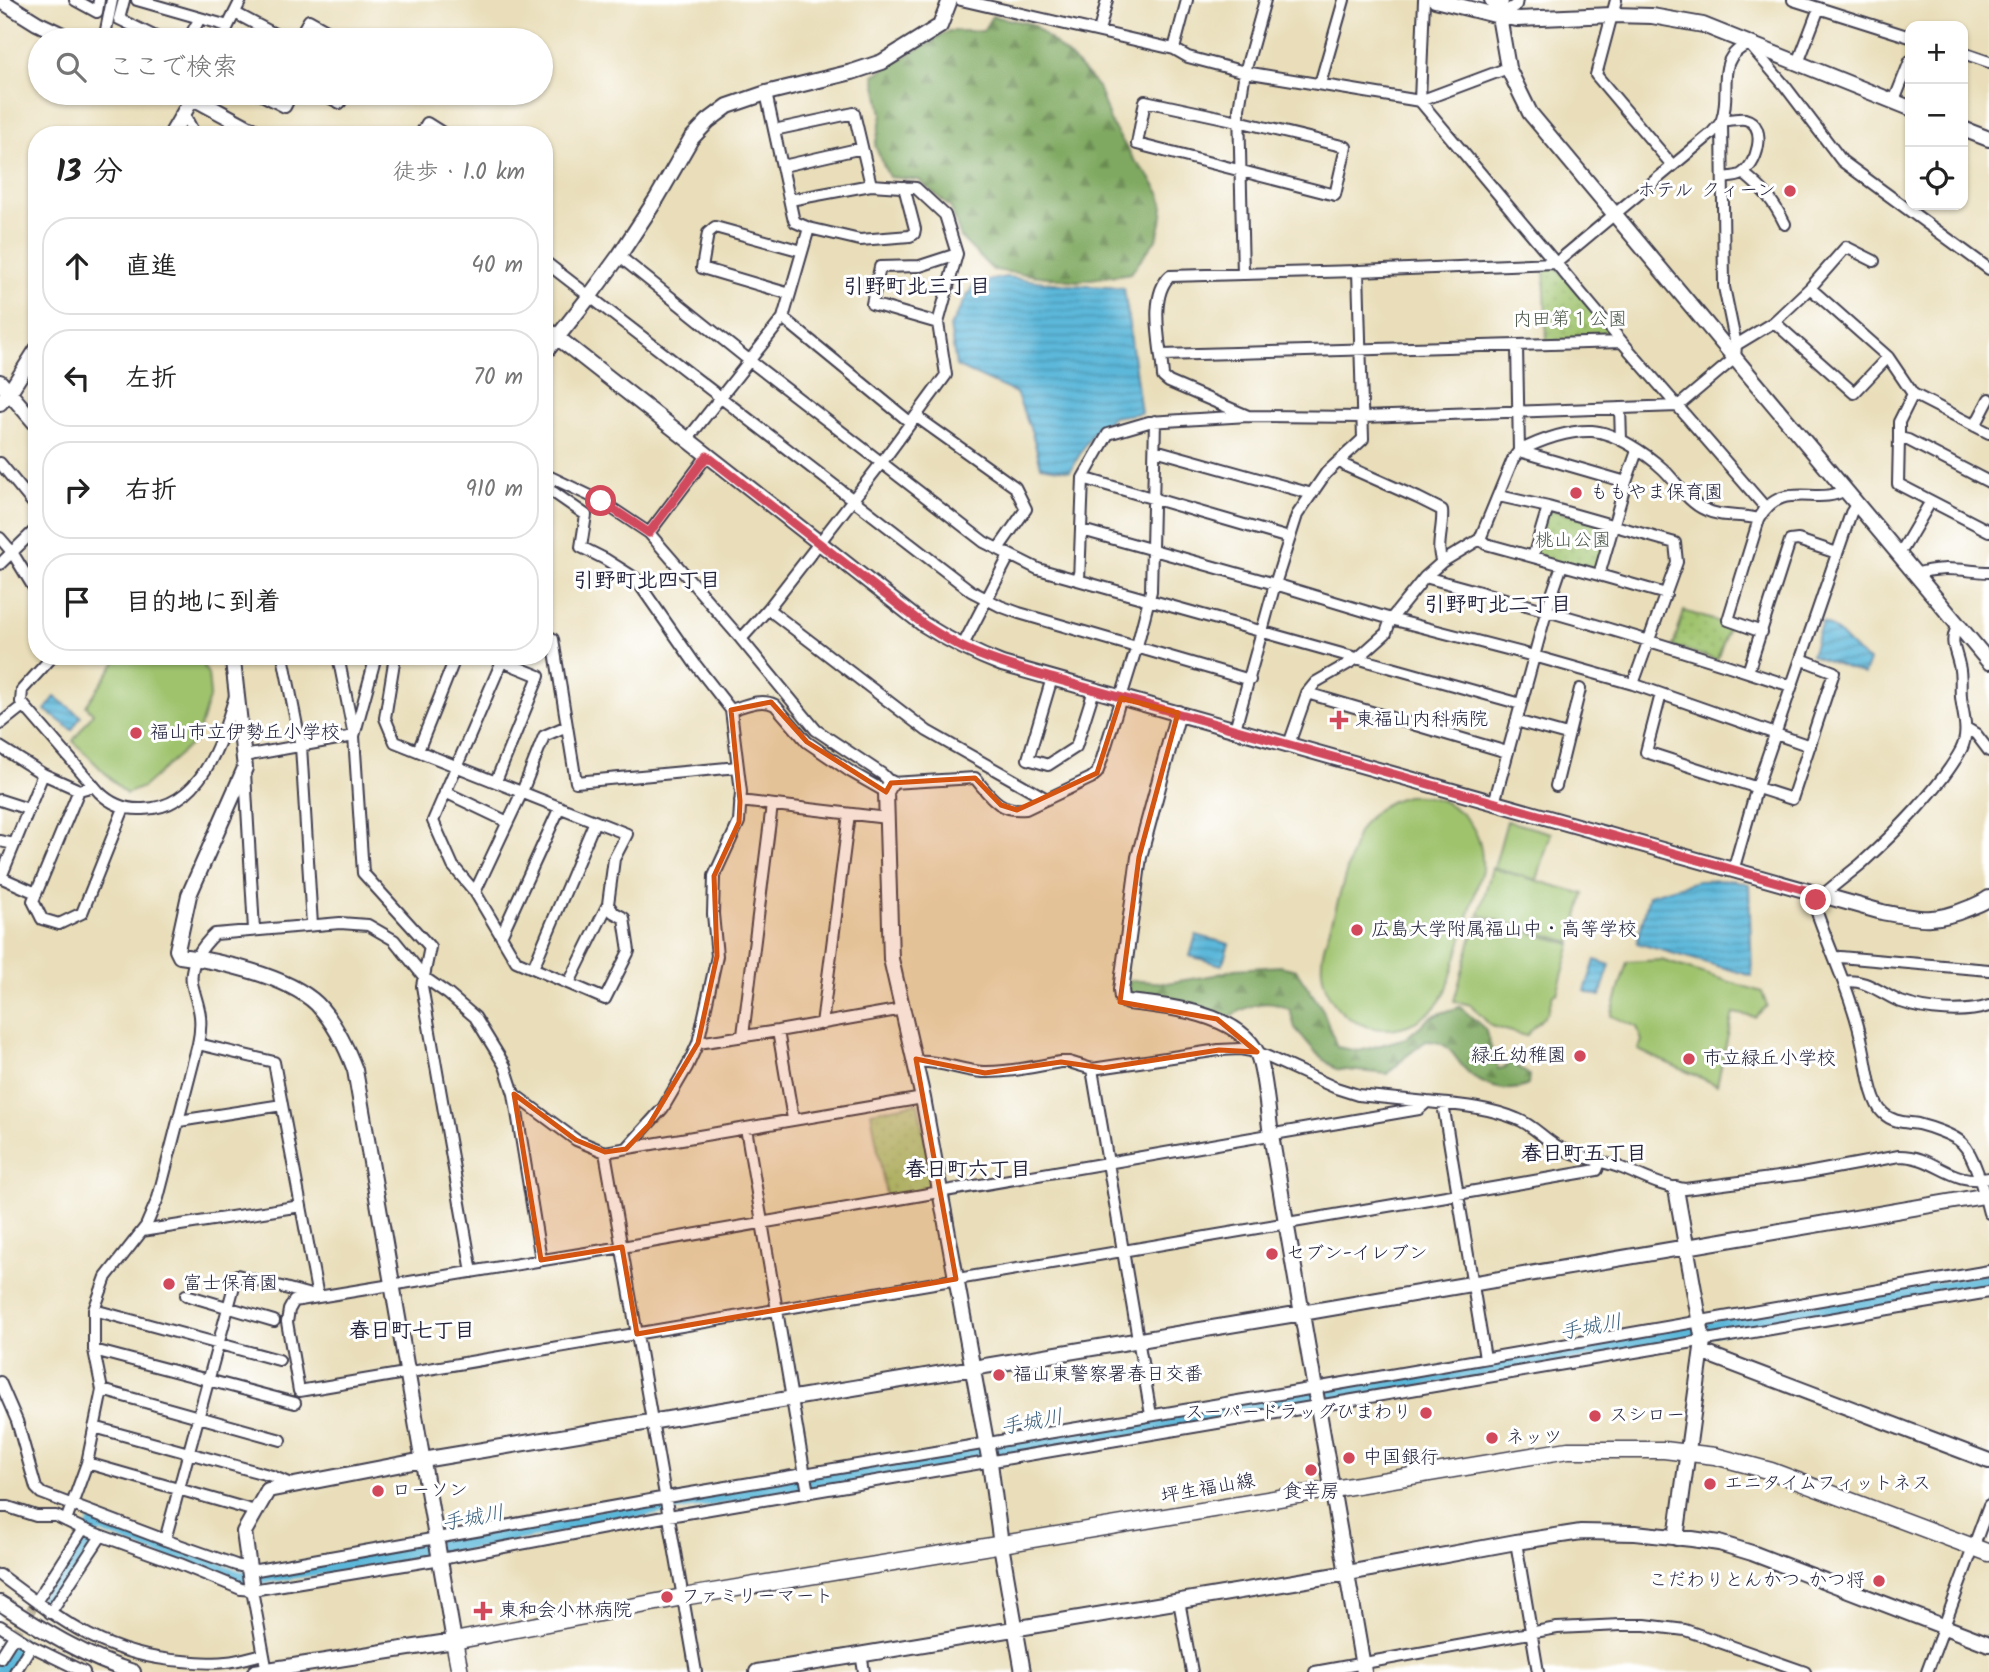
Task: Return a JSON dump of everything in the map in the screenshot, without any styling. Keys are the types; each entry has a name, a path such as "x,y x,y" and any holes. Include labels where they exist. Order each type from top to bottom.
{"main road":[{"name":"坪生福山線","path":"454,1641 683,1597 1568,1450 1715,1455 1771,1471 1989,1553"},
{"path":"454,1641 460,1672"}],"street":[{"path":"0,0 48,28"},
{"path":"75,0 97,12 99,0"},
{"path":"106,28 112,0"},
{"path":"124,0 118,19 137,28"},
{"path":"137,0 228,26 241,0"},
{"path":"553,342 619,256 691,139 708,121 728,106 765,93 882,62 940,26 950,0"},
{"path":"961,0 1174,50 1198,60 1245,72 1420,101 1508,68"},
{"path":"1022,13 1027,0"},
{"path":"1099,31 1107,0"},
{"path":"1174,50 1187,0"},
{"path":"1243,274 1238,121 1245,72 1265,0"},
{"path":"1320,84 1344,0"},
{"path":"1424,0 1420,101 1622,342 1765,507"},
{"path":"1435,0 1518,19 1652,16 1703,25 1905,106"},
{"path":"1490,0 1499,16"},
{"path":"1501,0 1499,16 1508,68 1530,113 1735,351 1856,505 1989,662"},
{"path":"1499,16 1516,5 1517,0"},
{"path":"1616,0 1596,75 1672,164"},
{"path":"1793,0 1905,35"},
{"path":"1798,63 1819,8"},
{"path":"235,13 263,28"},
{"path":"195,28 200,18"},
{"path":"305,28 309,20 323,28"},
{"path":"1735,351 1724,287 1722,121 1728,63 1736,49 1749,44"},
{"path":"1749,44 1785,86 1842,162 1985,266 1989,253"},
{"path":"1968,55 1989,62"},
{"path":"1894,102 1905,74"},
{"path":"765,93 795,222 860,240 910,236 915,229 904,187"},
{"path":"1145,101 1346,147 1335,195 1241,171 1137,144 1145,101"},
{"path":"177,126 187,105"},
{"path":"209,105 246,126"},
{"path":"774,130 854,113 871,185"},
{"path":"184,114 190,126"},
{"path":"1248,416 1163,377 1157,312 1161,289 1170,276 1556,263 1712,133 1722,121 1745,119 1755,125 1759,133 1754,160 1740,175 1724,178"},
{"path":"1968,131 1989,139"},
{"path":"783,166 862,148"},
{"path":"1743,173 1761,187 1774,203 1785,224"},
{"path":"741,639 768,609 883,462 946,375 938,323 957,254 945,215 916,188 871,185 790,200"},
{"path":"790,295 702,268 708,233 715,227 802,251"},
{"path":"687,440 783,318 809,228"},
{"path":"1079,580 1083,478 1108,434 1155,421 1248,416 1363,417 1678,406 1735,351 1774,322 1810,288 1846,247 1874,261"},
{"path":"938,323 872,304 880,267 920,265 957,254"},
{"path":"619,256 984,542 1009,556 1038,569 1521,704"},
{"path":"553,268 954,580 986,599 1019,613 1250,680"},
{"path":"1235,729 1297,515 1326,473 1363,439 1358,271"},
{"path":"1810,288 1888,357 1913,394 1989,433"},
{"path":"783,318 914,420 1015,487 1026,509 998,549"},
{"path":"1774,322 1854,393 1888,357"},
{"path":"553,334 923,624 962,647 1002,664 1882,912 1920,919 1949,916 1989,898"},
{"path":"1162,355 1622,342"},
{"path":"1517,346 1519,451"},
{"path":"28,361 3,393 28,417"},
{"path":"1913,394 1899,422 1898,484 1989,531"},
{"path":"1975,426 1989,399"},
{"path":"1620,408 1621,440"},
{"path":"732,710 759,702 771,702 807,742 851,772 889,787 975,778 994,800 1008,809 1026,809 1091,778 1097,773 1152,591 1155,421"},
{"path":"1289,744 1307,693 1316,682 1358,658 1386,632 1391,619 1424,577 1442,562 1480,539 1513,459 1519,451 1546,438 1593,431 1621,440 1663,470 1680,490 1705,510 1759,519"},
{"path":"1899,438 1908,440 1989,482"},
{"path":"1155,450 1312,494"},
{"path":"1519,451 1626,482"},
{"path":"1599,575 1637,451"},
{"path":"649,533 707,456"},
{"path":"1340,461 1442,510 1439,555 1442,562"},
{"path":"0,463 28,497"},
{"path":"553,478 601,501 649,533 816,730 882,774 889,787 887,818 891,959 916,1062 973,1368 1023,1672"},
{"path":"1083,478 1289,538"},
{"path":"1762,632 1728,620 1765,507 1801,494 1837,495 1844,490"},
{"path":"553,492 586,515 581,547 635,578 695,664 732,710 738,767 739,822 714,876 713,914 717,956 698,1043 663,1108 626,1149"},
{"path":"1499,496 1675,543 1677,562 1633,684"},
{"path":"1897,553 1904,547 1931,501"},
{"path":"1733,871 1757,787 1856,505"},
{"path":"1533,556 1548,508"},
{"path":"1082,530 1391,619 1633,684 1810,746"},
{"path":"0,564 28,537"},
{"path":"0,538 28,578"},
{"path":"1480,539 1486,544 1666,594"},
{"path":"1748,672 1790,541 1798,540 1837,553"},
{"path":"962,647 1009,556"},
{"path":"1494,803 1546,609 1562,565"},
{"path":"1916,574 1935,570 1989,572"},
{"path":"1424,577 1648,639 1791,686"},
{"path":"768,609 928,731 1047,799"},
{"path":"1958,625 1952,638 1960,668 1966,728 1962,748 1939,781 1900,826 1832,889 1814,901 1814,904 1860,1031 1872,1093 1882,1113 1897,1121 1920,1125 1962,1142 1984,1179 1989,1213"},
{"path":"553,639 576,782 738,767"},
{"path":"1661,694 1646,752 1792,799 1835,672 1801,659"},
{"path":"45,665 22,690 21,702 94,786 107,799 124,808 154,809 172,803 187,793 211,761 237,689"},
{"path":"234,665 244,762 254,930"},
{"path":"285,665 302,746 312,925"},
{"path":"340,665 355,736 363,873 430,947 422,986 472,1272"},
{"path":"355,736 374,665"},
{"path":"393,665 384,718 395,742 627,834 614,859 608,904 569,983"},
{"path":"418,751 452,665"},
{"path":"500,665 433,821 453,866 475,891 516,961 605,999 629,951 624,918 613,912 608,904"},
{"path":"496,781 539,676 512,665"},
{"path":"1052,678 1028,759 1048,765 1076,747 1094,690"},
{"path":"1556,786 1580,690"},
{"path":"1307,693 1507,752"},
{"path":"0,724 24,705"},
{"path":"1178,713 1139,857 1122,998 1127,1002 1174,1008 1217,1019 1257,1052 1364,1668"},
{"path":"1516,721 1567,735"},
{"path":"475,891 522,792 544,736 567,726"},
{"path":"1966,728 1976,734 1989,751"},
{"path":"244,762 302,746 355,736"},
{"path":"0,747 43,774 79,790 94,786"},
{"path":"244,762 189,895 177,950 180,956 258,973 288,985 316,1003 337,1030 355,1070 392,1285 408,1372 423,1460 439,1548 454,1641 263,1671 263,1654 244,1532 268,1490 423,1460 1138,1341 1987,1195"},
{"path":"36,893 0,877 43,774"},
{"path":"79,790 33,901 42,919 59,925 82,913 124,808"},
{"path":"445,792 508,822"},
{"path":"0,800 28,810"},
{"path":"740,802 887,818"},
{"path":"743,1035 772,805"},
{"path":"501,936 560,807"},
{"path":"822,1024 849,814"},
{"path":"533,968 595,821"},
{"path":"0,841 14,844"},
{"path":"66,1521 87,1463 102,1390 94,1350 94,1310 106,1277 142,1230 158,1198 201,1028 191,970 204,944 215,934 340,923 368,925 394,940 425,978 448,993 475,1017 505,1066 514,1094 541,1260"},
{"path":"1835,959 1840,957 1989,970"},
{"path":"1844,982 1856,981 1917,1007 1955,1010 1989,1006"},
{"path":"698,1043 903,1009"},
{"path":"778,1031 793,1119"},
{"path":"198,1044 274,1062 318,1297"},
{"path":"916,1062 925,1061 985,1073 1061,1062 1093,1069 1240,1049 1257,1052 1357,1095 1490,1110 1533,1127 1556,1145 1676,1189 1802,1174 1899,1156 1913,1156 1932,1163 1958,1178 1984,1179"},
{"path":"1093,1069 1151,1415"},
{"path":"514,1094 576,1140 605,1152 923,1098"},
{"path":"1427,1102 1419,1109 1271,1135 294,1301 287,1322 299,1391 1597,1170 1600,1162"},
{"path":"1443,1104 1485,1358"},
{"path":"179,1121 282,1105"},
{"path":"746,1128 806,1484"},
{"path":"605,1152 696,1672"},
{"path":"1676,1189 1702,1336 1676,1538"},
{"path":"142,1230 301,1206"},
{"path":"0,1507 36,1516 56,1517 241,1589 257,1570 439,1548 988,1453 1151,1415 1316,1398 1485,1358 1702,1336 1989,1272"},
{"path":"165,1541 237,1275 318,1297"},
{"path":"0,1382 17,1421 36,1488 41,1493 165,1541 250,1579 1316,1398 1989,1292"},
{"path":"186,1295 274,1321"},
{"path":"94,1310 279,1360"},
{"path":"1702,1336 1989,1461"},
{"path":"94,1350 295,1404"},
{"path":"102,1390 281,1440"},
{"path":"94,1427 272,1476 293,1485"},
{"path":"87,1463 255,1511"},
{"path":"1927,1672 1989,1505"},
{"path":"36,1602 83,1529"},
{"path":"757,1672 1581,1532 1635,1533 1718,1543 1752,1553 1989,1644"},
{"path":"50,1614 101,1536"},
{"path":"1516,1542 1538,1672"},
{"path":"0,1575 50,1614 96,1640 128,1653 160,1660 226,1662 263,1654"},
{"path":"1179,1601 1192,1672"},
{"path":"0,1603 65,1644 97,1660 133,1672"},
{"path":"1315,1672 1364,1668 1557,1628 1645,1625 1685,1630 1805,1672"},
{"path":"0,1626 31,1646 84,1672"},
{"path":"0,1658 14,1636"},
{"path":"15,1672 31,1646"},
{"path":"861,1654 864,1672"}],"highlighted area":[{"path":"1121,698 1178,713 1139,857 1120,1002 1217,1019 1257,1052 1219,1050 1103,1068 1061,1062 985,1073 916,1059 956,1279 637,1334 622,1247 541,1260 514,1094 576,1140 605,1152 626,1149 649,1125 698,1043 717,956 714,876 739,822 740,801 731,710 771,702 807,742 886,792 891,783 975,778 1001,805 1017,810 1097,773"}],"green space":[{"path":"992,16 1032,24 1073,60 1098,87 1111,123 1134,160 1160,193 1163,207 1157,238 1131,273 1077,281 993,270 961,238 951,208 919,180 889,177 875,146 882,114 874,75 949,31 983,31"},
{"name":"内田第１公園","path":"1555,265 1618,341 1547,343 1544,266"},
{"name":"桃山公園","path":"1549,509 1613,527 1598,574 1534,556"},
{"path":"1684,611 1729,625 1717,660 1673,646"},
{"path":"114,665 203,665 208,674 210,695 196,740 143,787 126,794 73,741 93,713 86,706"},
{"path":"1407,796 1438,800 1462,815 1478,839 1482,870 1447,989 1433,1009 1416,1021 1396,1028 1376,1028 1357,1023 1341,1011 1328,994 1322,971 1322,958 1357,835 1377,810"},
{"path":"1507,821 1551,833 1537,880 1494,868"},
{"path":"1492,868 1584,894 1571,942 1479,915"},
{"path":"1477,918 1571,944 1557,994 1553,994 1548,1012 1526,1036 1491,1026 1471,1005 1454,1001"},
{"path":"1661,960 1762,992 1767,1006 1755,1017 1733,1013 1717,1085 1638,1050 1642,1041 1637,1027 1611,1016 1627,962"},
{"path":"1280,966 1296,970 1323,1010 1337,1047 1359,1051 1406,1038 1432,1016 1460,1007 1485,1029 1498,1069 1511,1062 1529,1075 1528,1085 1502,1089 1485,1084 1470,1074 1445,1046 1426,1041 1388,1074 1336,1069 1319,1056 1295,1028 1290,1010 1282,1006 1259,1004 1229,1017 1182,1000 1127,995 1129,980 1167,983 1235,969"},
{"path":"918,1103 934,1188 886,1196 871,1112"}],"water":[{"path":"1006,277 1068,285 1124,288 1141,413 1113,417 1093,432 1070,471 1041,466 1032,433 1016,393 956,366 950,327 974,284"},
{"path":"1822,622 1834,629 1869,661 1864,674 1811,655"},
{"path":"55,697 81,716 72,730 45,710"},
{"path":"1731,880 1749,884 1752,976 1637,943 1649,895 1697,881"},
{"path":"1196,935 1229,944 1222,965 1190,956"},
{"path":"1595,960 1610,965 1600,996 1585,991"}],"waterway":[{"name":"手城川","path":"94,1528 97,1523 240,1579 420,1551 673,1504 894,1469 1989,1281"},
{"name":"手城川","path":"46,1602 89,1536"},
{"name":"手城川","path":"2,1672 19,1645"}],"tunnel":[{"path":"14,1636 36,1602"}],"place":[{"name":"ホテル クィーン","path":"1790,191"},
{"name":"ももやま保育園","path":"1576,493"},
{"name":"東福山内科病院","path":"1339,720"},
{"name":"福山市立伊勢丘小学校","path":"136,733"},
{"name":"広島大学附属福山中・高等学校","path":"1357,930"},
{"name":"緑丘幼稚園","path":"1580,1056"},
{"name":"市立緑丘小学校","path":"1689,1059"},
{"name":"セブン-イレブン","path":"1272,1254"},
{"name":"富士保育園","path":"169,1284"},
{"name":"福山東警察署春日交番","path":"999,1375"},
{"name":"スーパードラッグひまわり","path":"1426,1413"},
{"name":"スシロー","path":"1595,1416"},
{"name":"ネッツ","path":"1492,1438"},
{"name":"中国銀行","path":"1349,1458"},
{"name":"食辛房","path":"1311,1470"},
{"name":"エニタイムフィットネス","path":"1710,1484"},
{"name":"ローソン","path":"378,1491"},
{"name":"こだわりとんかつ かつ将","path":"1879,1581"},
{"name":"ファミリーマート","path":"667,1597"},
{"name":"東和会小林病院","path":"483,1611"}],"district":[{"name":"引野町北三丁目","path":"917,287"},
{"name":"引野町北四丁目","path":"647,581"},
{"name":"引野町北二丁目","path":"1498,605"},
{"name":"春日町五丁目","path":"1584,1154"},
{"name":"春日町六丁目","path":"968,1170"},
{"name":"春日町七丁目","path":"412,1331"}],"route":[{"path":"601,501 649,533 707,456 923,624 975,654 1002,664 1823,895 1816,900"}]}
